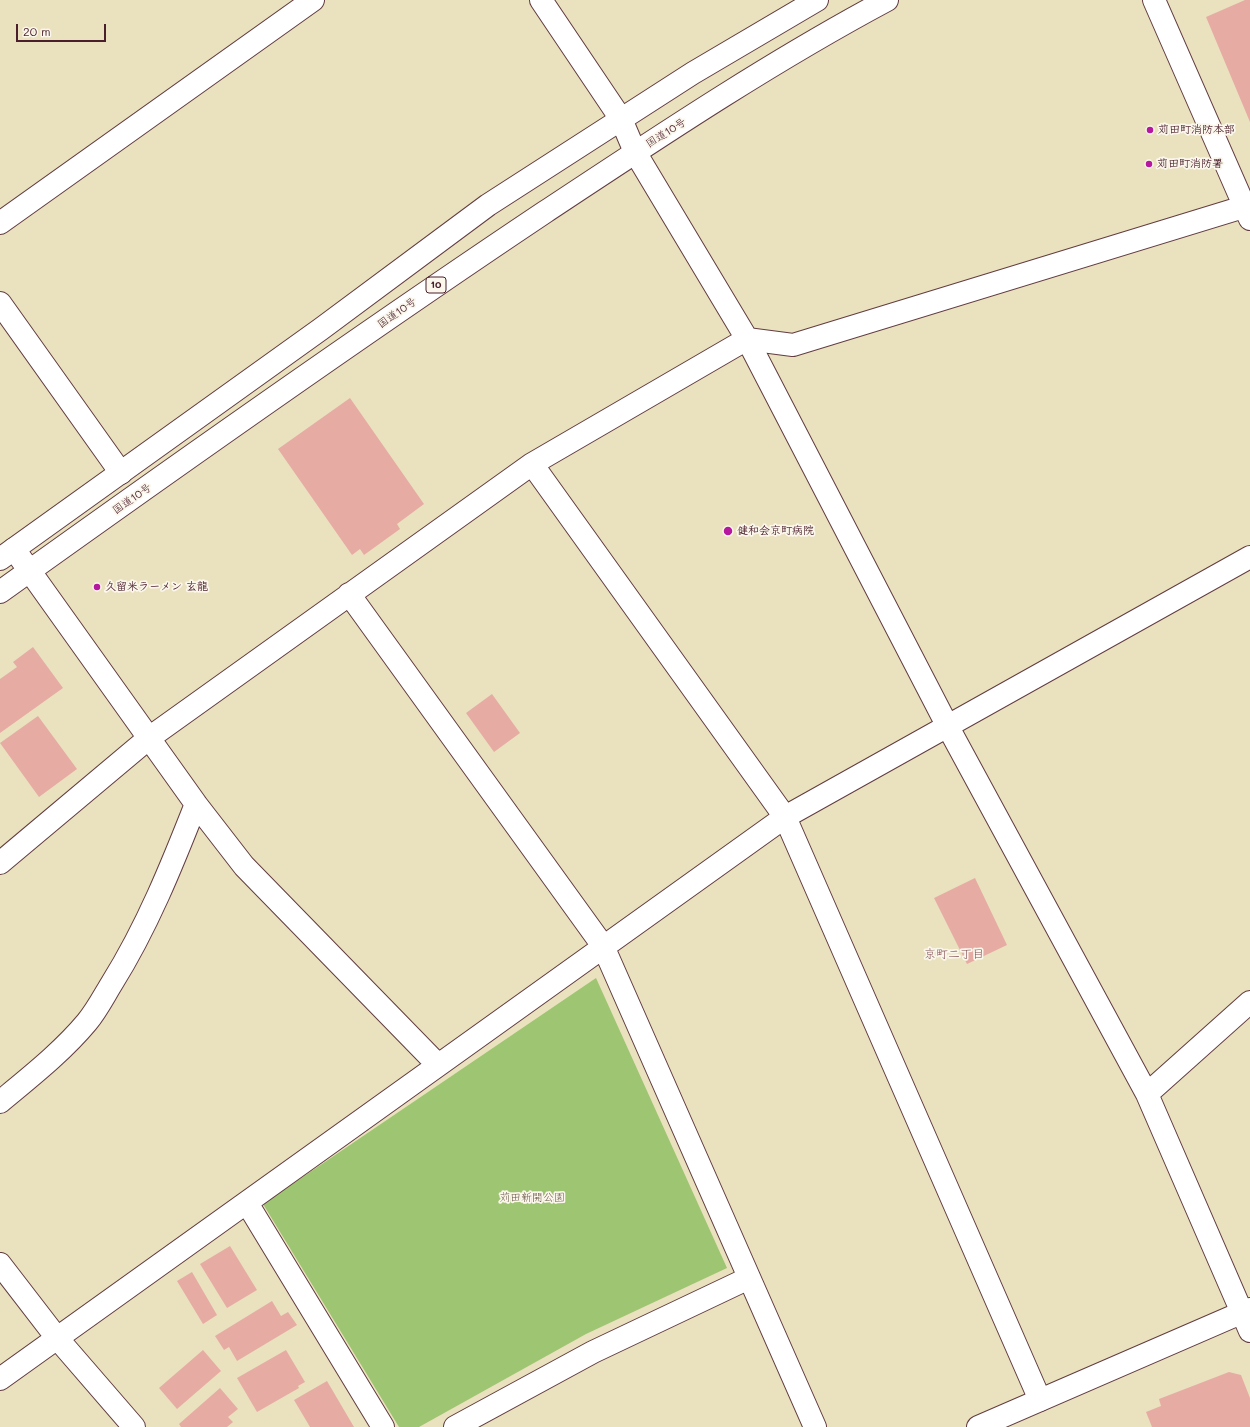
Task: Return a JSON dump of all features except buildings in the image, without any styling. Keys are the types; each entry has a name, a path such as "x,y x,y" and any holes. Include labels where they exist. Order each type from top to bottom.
{"main road":[{"path":"0,223 312,0"},
{"path":"541,0 621,119 635,152 747,339 948,727 1147,1094 1247,1317 1040,1400 978,1427"},
{"path":"438,1065 244,866 196,804 30,571 7,554 320,329 488,205 693,73 817,0"},
{"name":"国道10号","path":"0,592 449,276 635,152 822,35 886,0"},
{"path":"0,863 149,738 532,464 747,339 793,345 1248,210 1154,0"},
{"path":"0,303 121,473"},
{"path":"532,464 786,817 1040,1400"},
{"path":"0,1379 603,946 786,817 1250,557"},
{"path":"349,594 603,946 814,1427"},
{"path":"0,1102 70,1041 99,1004 127,959 173,862 196,804"},
{"path":"1147,1094 1250,1002"},
{"path":"247,1203 383,1427"},
{"path":"0,1264 57,1338 134,1427"},
{"path":"455,1427 593,1352 749,1278"}],"green space":[{"name":"苅田新開公園","path":"596,978 727,1268 586,1334 419,1427 399,1427 263,1204"}],"place":[{"name":"苅田町消防本部","path":"1150,130"},
{"name":"苅田町消防署","path":"1149,164"},
{"name":"健和会京町病院","path":"728,531"},
{"name":"久留米ラーメン 玄龍","path":"97,587"}],"district":[{"name":"京町二丁目","path":"954,954"}]}
